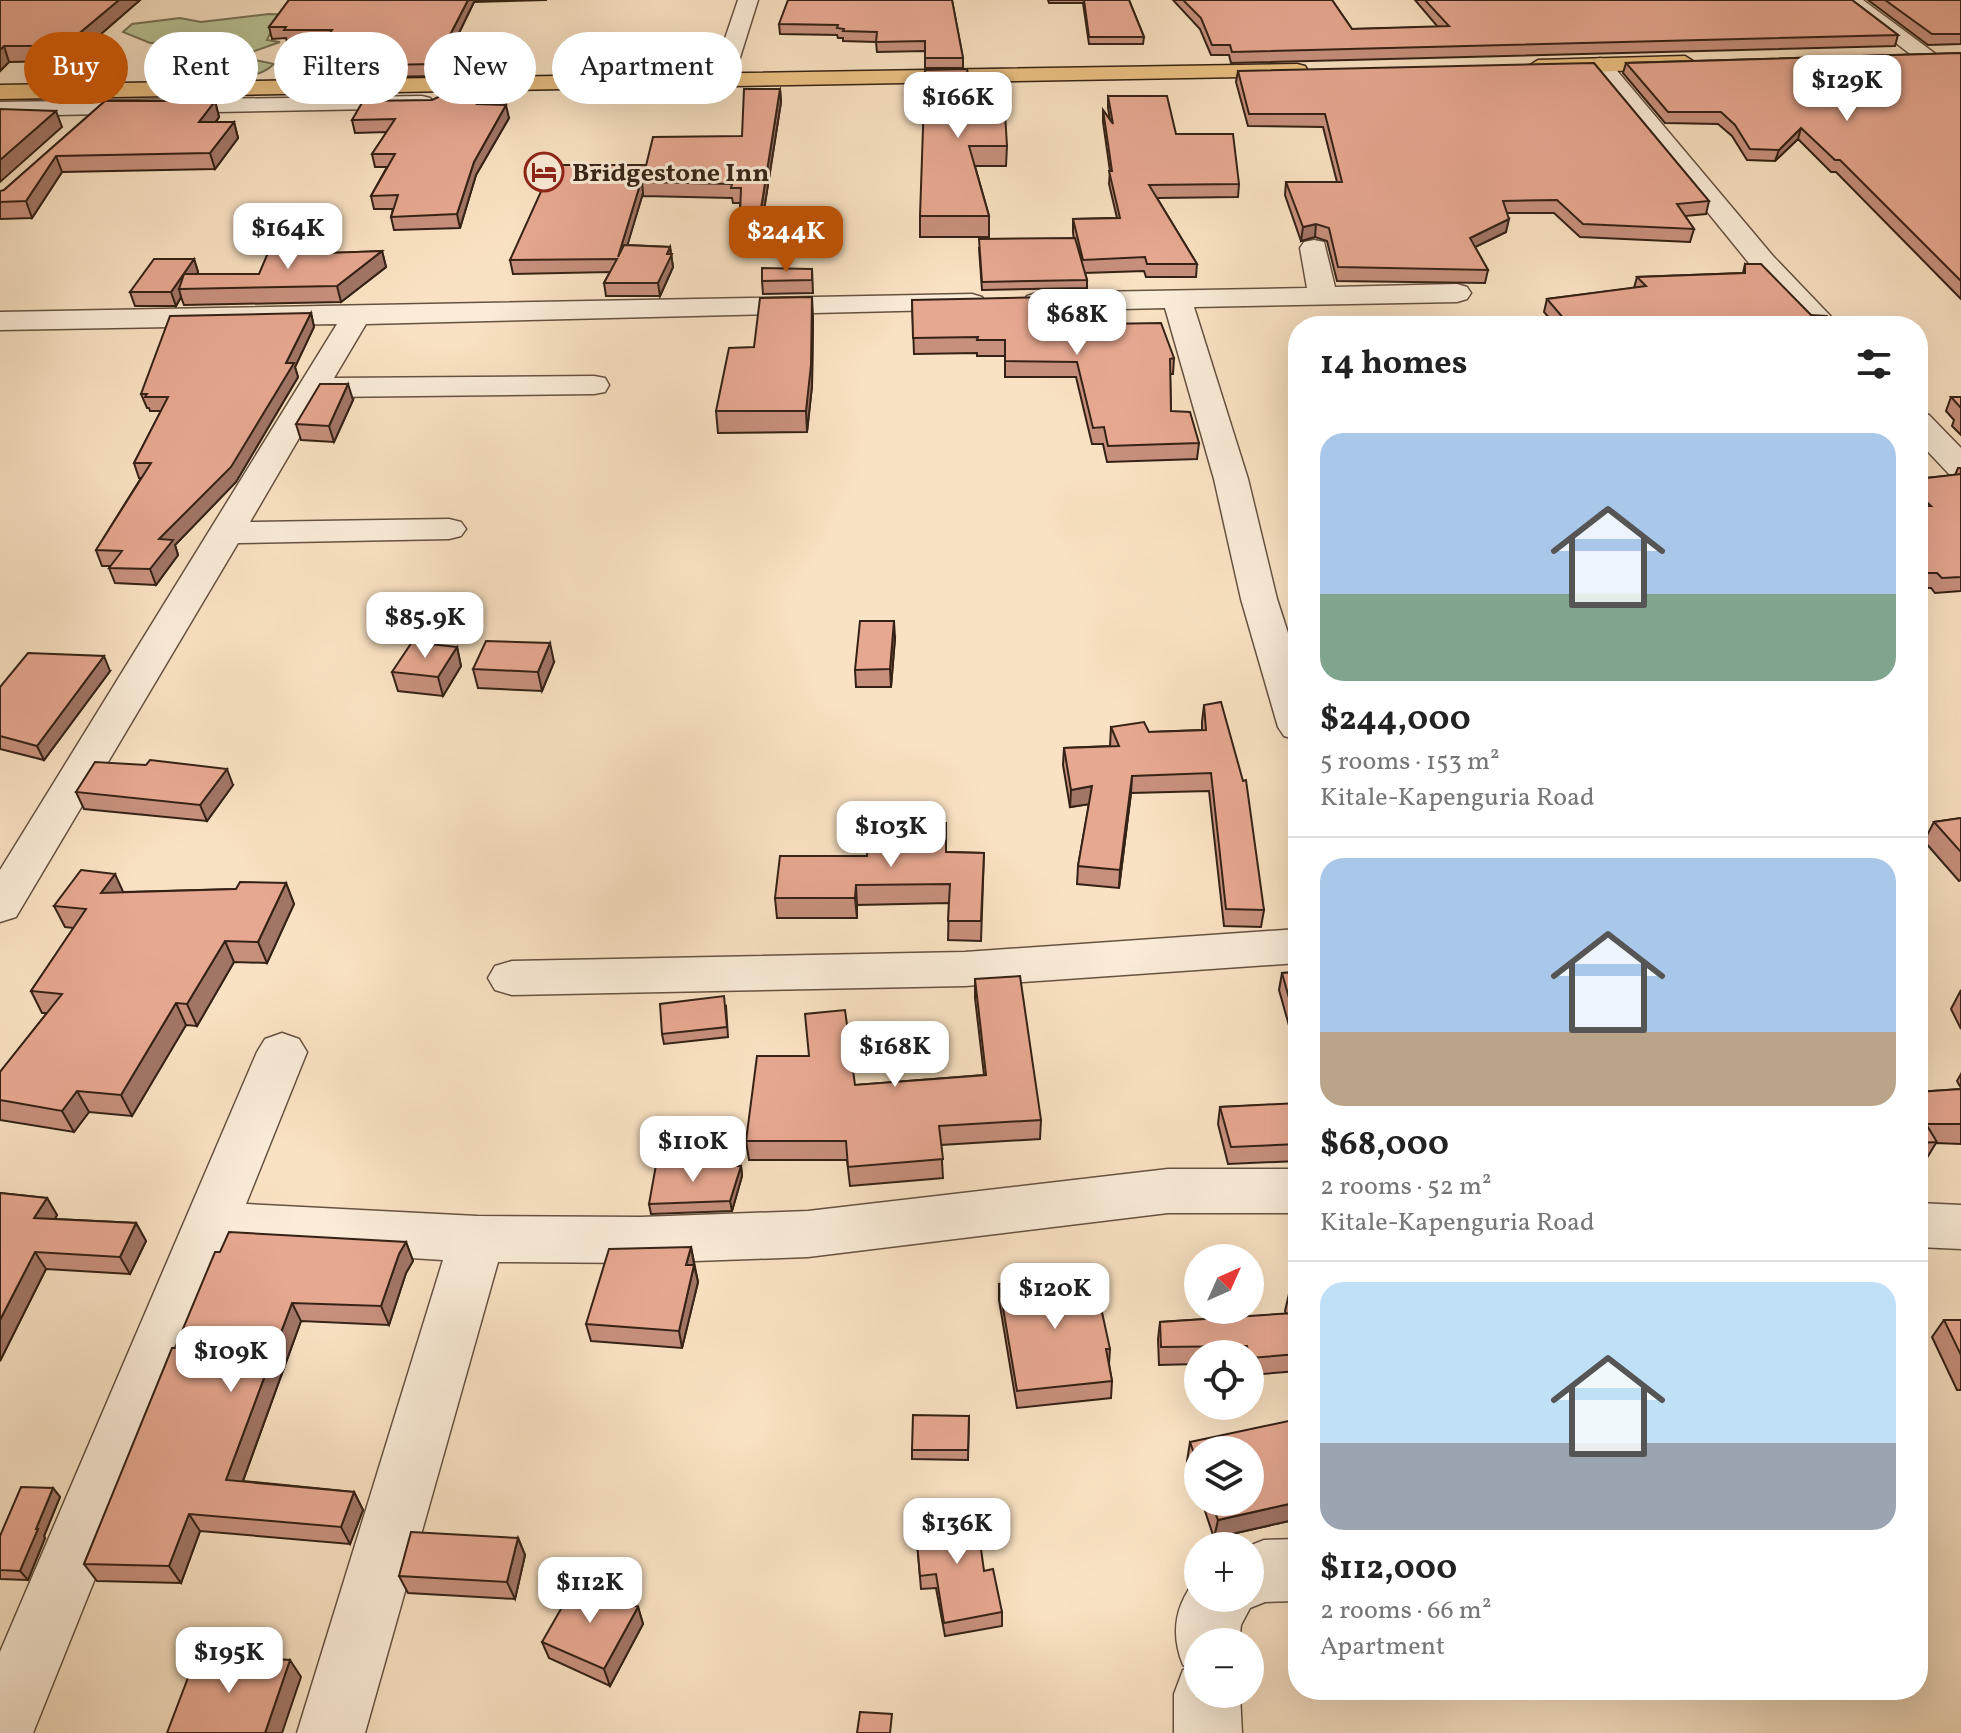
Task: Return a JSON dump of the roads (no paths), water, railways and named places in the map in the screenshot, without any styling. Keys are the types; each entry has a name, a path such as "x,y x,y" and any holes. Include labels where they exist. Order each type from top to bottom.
{"highway":[{"path":"1896,56 1949,55"},
{"path":"1520,67 1711,62"},
{"path":"742,83 1314,71"},
{"path":"128,90 552,85"},
{"path":"0,92 24,92"}],"street":[{"path":"738,32 748,0"},
{"path":"1850,0 1926,55"},
{"path":"1600,65 1763,262 1815,316"},
{"path":"0,109 424,103"},
{"path":"73,134 106,104"},
{"path":"1314,248 1323,297"},
{"path":"0,321 1457,293"},
{"path":"1177,299 1231,479 1259,599 1288,694"},
{"path":"0,906 137,686 357,315"},
{"path":"313,388 594,385"},
{"path":"1928,432 1961,467"},
{"path":"226,533 449,529"},
{"path":"512,978 965,969 1288,947"},
{"path":"0,1731 282,1052"},
{"path":"211,1224 477,1239 641,1240 808,1234 1168,1191 1288,1191"},
{"path":"1928,1225 1961,1227"},
{"path":"331,1733 477,1239"},
{"path":"1264,1571 1288,1570"},
{"path":"1207,1708 1208,1733"}],"place":[{"name":"Bridgestone Inn","path":"544,172"}]}
